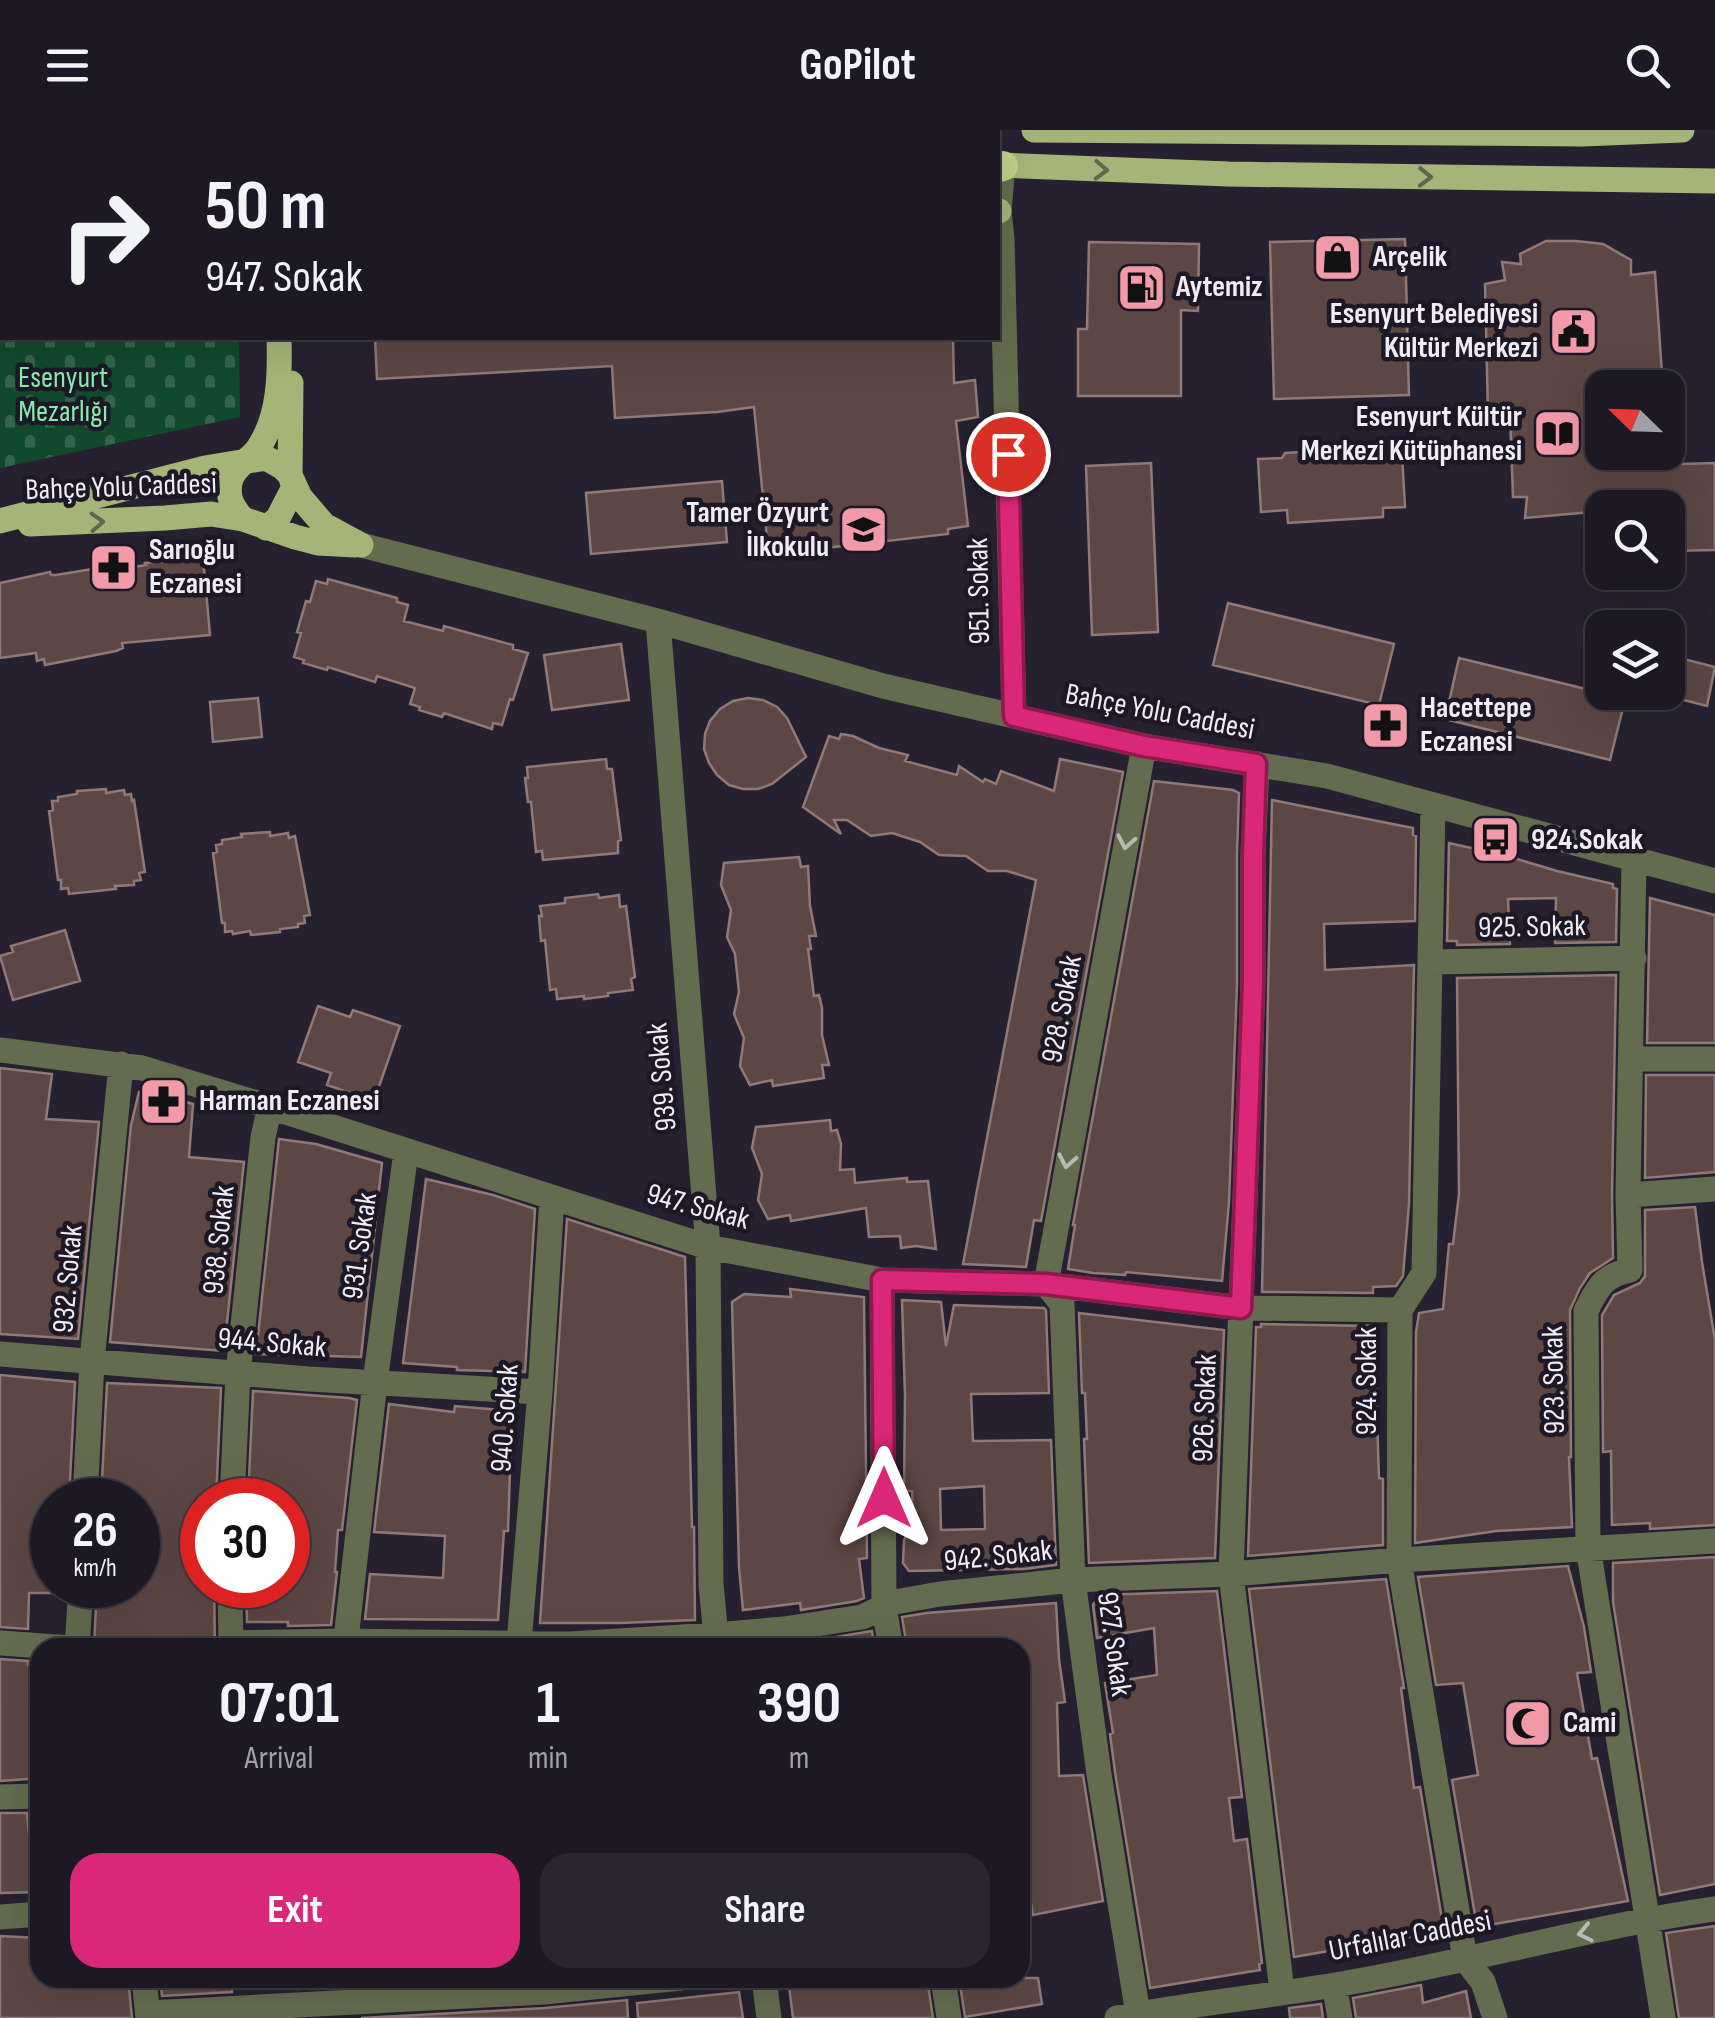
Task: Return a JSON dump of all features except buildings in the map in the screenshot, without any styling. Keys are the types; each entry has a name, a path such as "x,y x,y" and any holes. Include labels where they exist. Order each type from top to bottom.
{"main road":[{"path":"1034,130 1682,130"},
{"path":"1000,166 1228,174 1715,181"},
{"path":"244,462 259,448 277,399 280,340"},
{"path":"255,523 278,518 294,487 290,475 291,340"},
{"name":"Bahçe Yolu Caddesi","path":"0,522 206,468 266,458 290,475 308,509 324,524 361,545"},
{"name":"Bahçe Yolu Caddesi","path":"244,462 232,473 229,498 235,510 255,523"},
{"name":"Bahçe Yolu Caddesi","path":"0,522 57,524 210,514 318,543 361,545"}],"street":[{"name":"951. Sokak","path":"1000,225 1014,716"},
{"name":"Bahçe Yolu Caddesi","path":"361,545 658,621 883,686 1144,746 1327,776 1715,881"},
{"name":"939. Sokak","path":"658,621 708,1248 711,1584 716,1638"},
{"name":"928. Sokak","path":"1046,1284 1144,746"},
{"name":"926. Sokak","path":"1256,764 1253,983 1231,1574 1282,1991"},
{"name":"924. Sokak","path":"1433,805 1424,1273 1400,1310 1399,1560 1465,1959"},
{"name":"923. Sokak","path":"1634,860 1630,1270 1614,1273 1596,1290 1586,1311 1588,1547 1663,2018"},
{"name":"925. Sokak","path":"1432,962 1634,958"},
{"name":"947. Sokak","path":"0,1050 142,1068 708,1248 882,1280 1046,1284 1241,1308 1400,1310"},
{"path":"1631,1058 1715,1059"},
{"name":"932. Sokak","path":"86,1478 92,1361 121,1064"},
{"name":"938. Sokak","path":"233,1478 238,1372 263,1137 270,1106"},
{"name":"931. Sokak","path":"345,1638 406,1152"},
{"path":"1628,1195 1715,1189"},
{"name":"940. Sokak","path":"519,1638 552,1198"},
{"path":"882,1280 884,1607 889,1638"},
{"name":"927. Sokak","path":"1046,1284 1062,1304 1073,1580 1127,2016"},
{"name":"944. Sokak","path":"0,1354 310,1380 540,1392"},
{"name":"942. Sokak","path":"737,1638 862,1616 895,1602 940,1594 1073,1580 1231,1574 1715,1540"},
{"path":"75,1638 78,1608"},
{"path":"230,1608 231,1638"},
{"path":"0,1643 30,1645"},
{"path":"0,1797 30,1796"},
{"name":"Urfalılar Caddesi","path":"1127,2016 1186,2012 1465,1959 1648,1918 1715,1909"},
{"path":"0,1917 30,1915"},
{"path":"1465,1959 1483,1982 1495,2018"},
{"path":"1334,1985 1340,2018"},
{"path":"145,1988 148,2015 352,1999 583,1988"},
{"path":"766,1988 770,2018"},
{"path":"944,1988 949,2018"}],"green space":[{"name":"Esenyurt Mezarlığı","path":"0,340 239,340 240,417 0,468"}],"place":[{"name":"Arçelik","path":"1338,257"},
{"name":"Aytemiz","path":"1141,287"},
{"name":"Esenyurt Belediyesi Kültür Merkezi","path":"1573,331"},
{"name":"Esenyurt Kültür Merkezi Kütüphanesi","path":"1557,434"},
{"name":"Tamer Özyurt İlkokulu","path":"864,530"},
{"name":"Sarıoğlu Eczanesi","path":"114,567"},
{"name":"Hacettepe Eczanesi","path":"1385,725"},
{"name":"924.Sokak","path":"1496,840"},
{"name":"Harman Eczanesi","path":"164,1101"},
{"name":"Cami","path":"1528,1723"}],"route":[{"path":"884,1498 882,1280 1046,1284 1241,1308 1253,983 1256,764 1144,746 1014,716 1008,454"}]}
